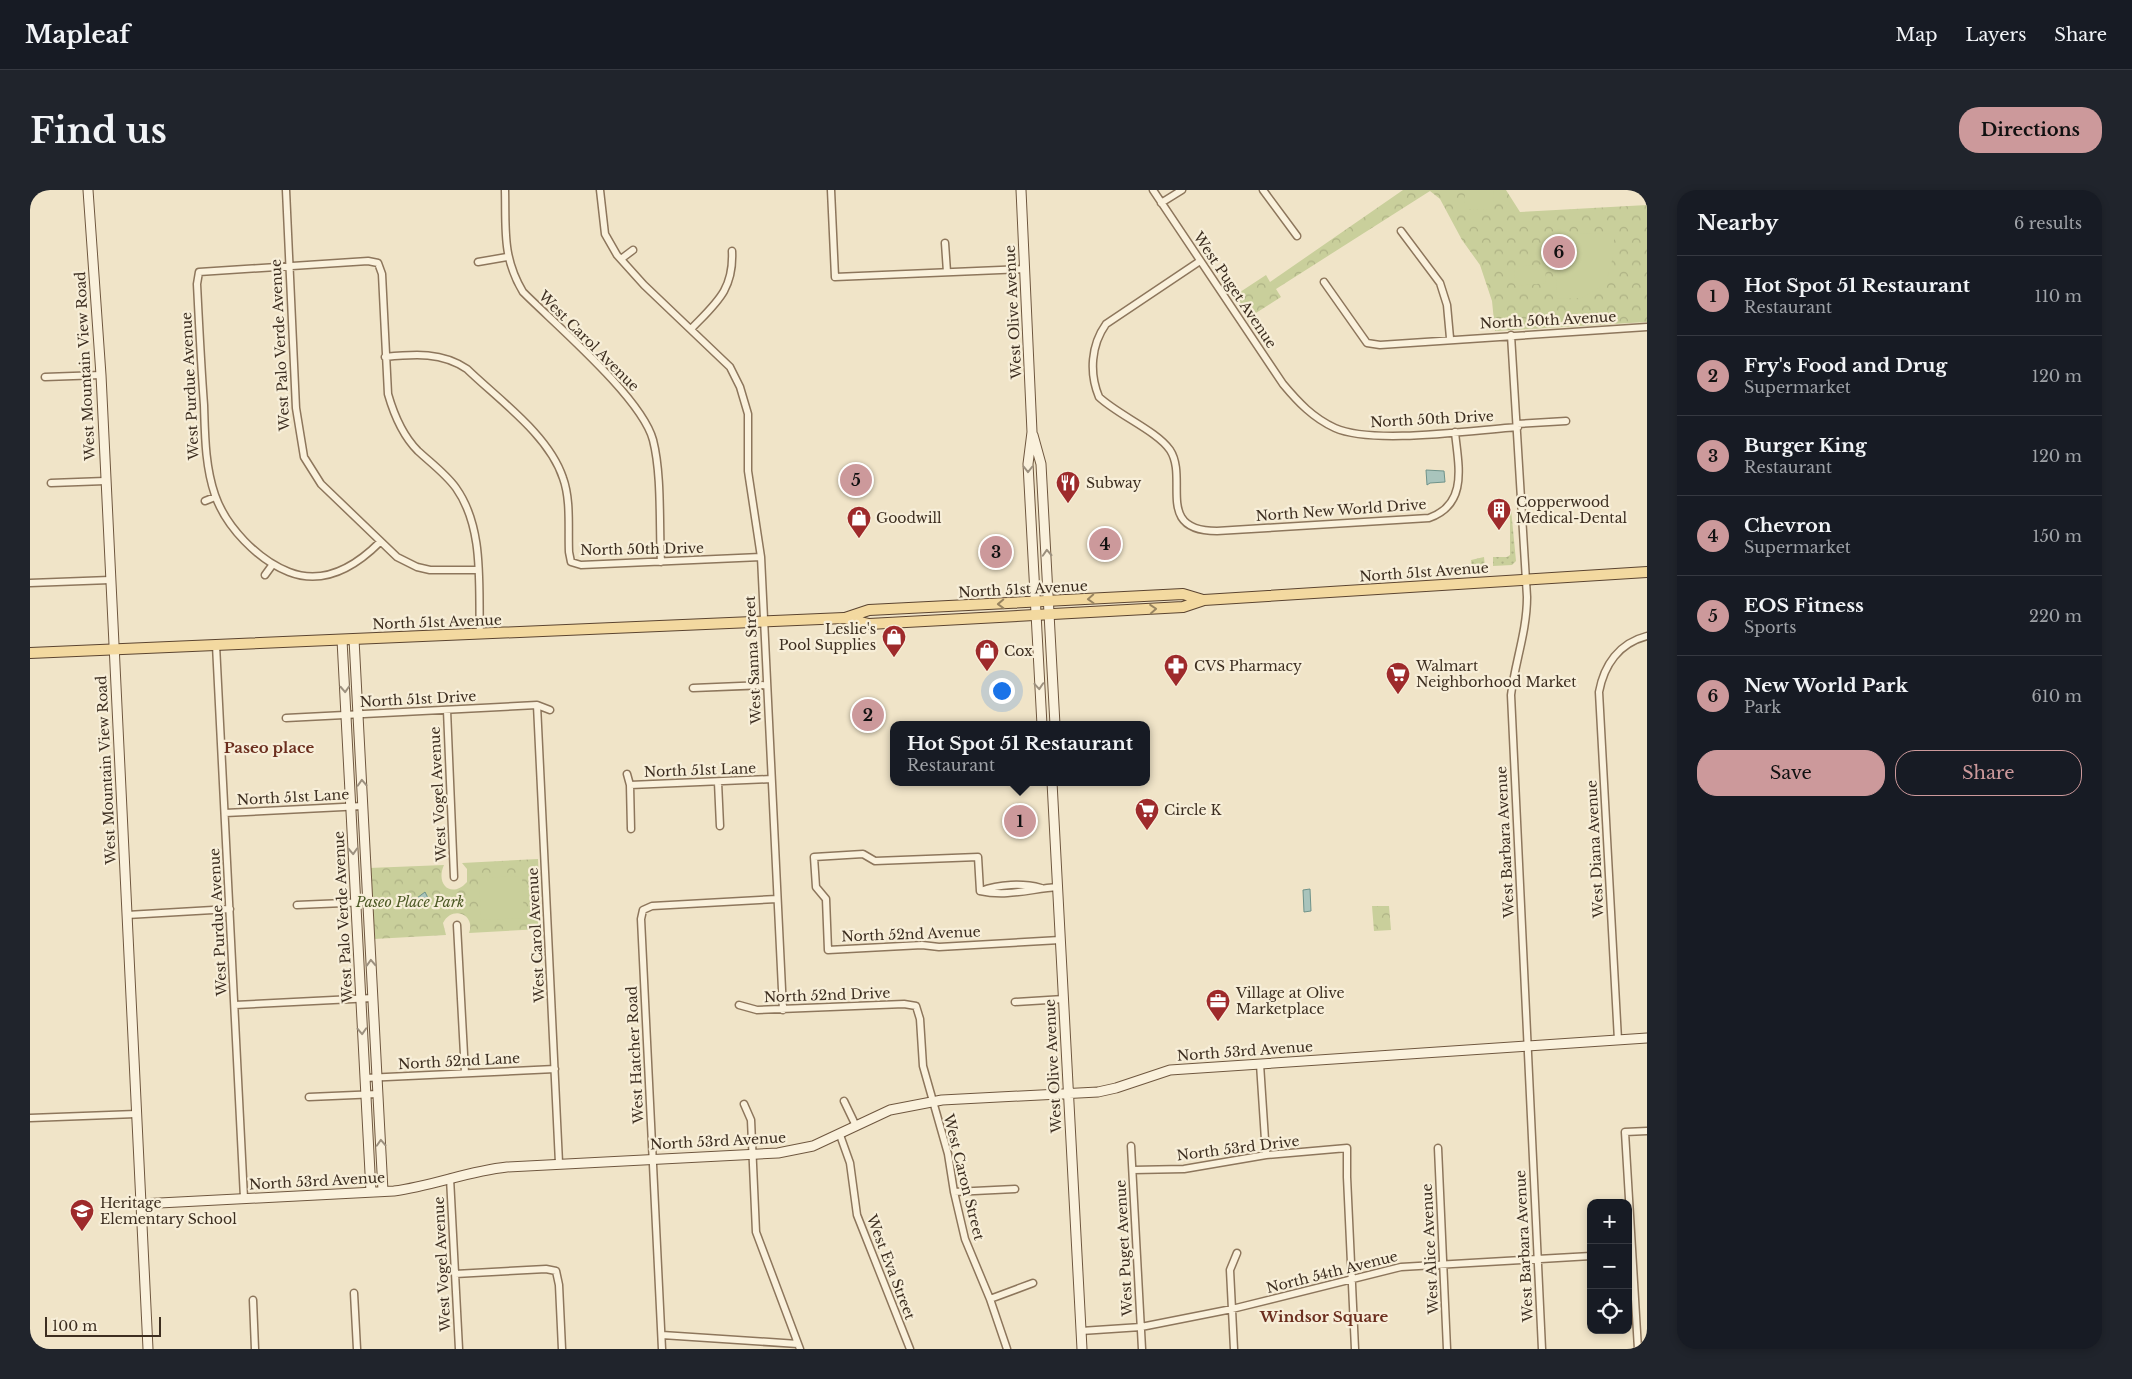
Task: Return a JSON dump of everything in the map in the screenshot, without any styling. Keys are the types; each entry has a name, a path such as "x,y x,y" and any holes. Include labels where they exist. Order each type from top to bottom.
{"main road":[{"name":"North 51st Avenue","path":"844,618 869,624 1035,617 1183,607 1204,600 1647,572"},
{"name":"North 51st Avenue","path":"30,653 844,618 869,610 1183,594 1204,600"}],"street":[{"name":"West Mountain View Road","path":"88,190 101,375 148,1349"},
{"name":"West Palo Verde Avenue","path":"286,190 296,408 304,457 321,484 380,542"},
{"name":"West Carol Avenue","path":"504,190 507,257 513,275 523,292 637,408 653,439 657,476 661,562"},
{"path":"600,190 605,234 622,259 644,285 691,329 722,296 729,285 732,272 732,251"},
{"path":"831,190 835,277 1025,269"},
{"name":"West Olive Avenue","path":"1021,190 1032,432 1028,464 1042,721"},
{"name":"West Puget Avenue","path":"1153,190 1283,384 1298,402"},
{"path":"1161,203 1182,190"},
{"path":"1263,190 1297,236"},
{"path":"1401,231 1440,283 1448,305 1450,338"},
{"path":"946,243 947,272"},
{"path":"622,259 633,250"},
{"path":"478,262 507,257"},
{"path":"290,266 368,261 378,263 382,274 388,394 400,426 408,439 456,488 470,513 474,528 480,634"},
{"name":"North New World Drive","path":"1200,261 1106,324 1097,336 1094,349 1095,388 1099,397 1158,439 1169,449 1174,457 1177,506 1187,522 1203,531 1217,531 1435,516 1448,508 1457,487 1455,432"},
{"name":"West Purdue Avenue","path":"273,564 248,544 232,526 215,497 207,464 197,284 198,272 290,266"},
{"name":"North 50th Avenue","path":"1324,282 1367,343 1380,344 1450,338 1647,327"},
{"name":"West Sanna Street","path":"691,329 730,367 740,387 748,414 748,471 760,557 764,622 783,1010"},
{"name":"West Barbara Avenue","path":"1511,335 1527,579 1527,619 1510,695 1542,1349"},
{"name":"North 50th Drive","path":"385,356 430,355 457,362 542,442 554,457 564,480 568,552 571,562 581,565 760,557"},
{"path":"45,377 101,375"},
{"name":"North 50th Drive","path":"1298,402 1319,419 1337,429 1360,435 1383,436 1455,432 1566,421"},
{"name":"West Olive Avenue","path":"1032,432 1041,464 1056,721"},
{"path":"51,483 105,481"},
{"path":"205,501 215,497"},
{"path":"265,575 273,564 304,576 327,576 341,572 357,563 380,542 397,557 417,567 443,572 477,570"},
{"path":"30,583 110,580"},
{"name":"West Diana Avenue","path":"1618,1040 1599,692 1604,673 1612,659 1624,647 1647,636"},
{"name":"West Palo Verde Avenue","path":"354,639 383,1191"},
{"name":"West Palo Verde Avenue","path":"342,640 371,1192"},
{"name":"West Purdue Avenue","path":"216,645 244,1198"},
{"path":"693,688 767,685"},
{"name":"West Carol Avenue","path":"537,705 559,1163"},
{"name":"North 51st Drive","path":"286,718 537,705 550,710"},
{"name":"West Vogel Avenue","path":"446,710 454,877"},
{"path":"627,774 630,785 631,829"},
{"name":"North 51st Lane","path":"630,785 771,779"},
{"path":"718,782 720,826"},
{"name":"West Olive Avenue","path":"1052,786 1082,1349"},
{"name":"North 51st Lane","path":"225,813 363,806"},
{"name":"North 52nd Avenue","path":"1058,887 991,894 980,891 978,857 875,861 863,854 814,857 816,886 826,899 828,950 922,945 939,947 1060,940"},
{"name":"West Hatcher Road","path":"662,1349 641,919 643,910 652,906 777,899"},
{"path":"297,905 368,902"},
{"path":"127,915 230,909"},
{"path":"457,926 465,1074"},
{"path":"234,1005 373,998"},
{"path":"1015,1002 1064,999"},
{"name":"North 52nd Drive","path":"739,1005 757,1010 904,1004 916,1006"},
{"name":"West Caron Street","path":"916,1006 920,1019 923,1066 931,1101 948,1154 954,1192 965,1239 990,1299 1007,1349"},
{"name":"North 53rd Avenue","path":"140,1204 414,1188 486,1169 559,1163 753,1155 794,1151 813,1146 840,1135 890,1110 931,1101 1069,1093 1116,1088 1170,1070 1647,1038"},
{"path":"1260,1064 1266,1155"},
{"name":"North 52nd Lane","path":"365,1078 555,1069"},
{"path":"309,1097 378,1094"},
{"path":"844,1101 856,1126"},
{"path":"662,1336 799,1347 756,1232 751,1120 744,1104"},
{"path":"30,1118 136,1114"},
{"path":"1630,1244 1625,1132 1647,1131"},
{"name":"West Eva Street","path":"840,1135 850,1163 855,1186 857,1215 910,1349"},
{"name":"West Puget Avenue","path":"1131,1146 1142,1349"},
{"name":"North 53rd Drive","path":"1132,1170 1184,1169 1266,1155 1348,1148 1347,1177 1352,1278"},
{"name":"West Alice Avenue","path":"1438,1148 1448,1349"},
{"name":"West Vogel Avenue","path":"450,1178 459,1349"},
{"path":"954,1192 1014,1189"},
{"path":"1234,1349 1230,1270 1237,1254"},
{"name":"North 54th Avenue","path":"1081,1331 1141,1327 1232,1309 1401,1266 1587,1256"},
{"path":"455,1274 546,1269 556,1271 559,1285 562,1349"},
{"path":"1352,1278 1355,1349"},
{"path":"1632,1278 1638,1349"},
{"path":"990,1299 1033,1283"},
{"path":"354,1293 357,1349"},
{"path":"253,1300 255,1349"}],"green space":[{"path":"1403,190 1506,190 1520,212 1647,205 1647,322 1495,331 1492,301 1480,265 1462,240 1440,199 1430,191 1276,289 1281,297 1248,318 1234,296 1266,275 1270,282"},
{"path":"1465,190 1494,190 1493,210 1464,209"},
{"path":"1614,233 1614,253 1606,283 1581,298 1557,299 1554,241 1560,234"},
{"path":"1545,264 1546,283 1515,286 1514,267"},
{"path":"1511,509 1516,561 1512,565 1493,566 1493,557 1507,557 1510,555 1510,519 1507,511"},
{"path":"1484,557 1485,567 1472,567 1471,560"},
{"name":"Paseo Place Park","path":"538,859 541,929 469,933 469,921 462,914 457,913 447,917 443,923 446,935 374,939 369,868 444,865 442,872 443,884 451,889 456,889 467,882 467,869 462,863"},
{"path":"522,876 524,918 481,920 479,878"},
{"path":"1372,906 1389,906 1391,930 1374,931"}],"water":[{"path":"1426,470 1444,471 1445,482 1427,485"},
{"path":"1310,889 1311,911 1304,912 1303,890"},
{"path":"425,892 429,900 419,904 411,904 411,898 417,898"}],"place":[{"name":"New World Park","path":"1559,252"},
{"name":"EOS Fitness","path":"856,480"},
{"name":"Subway","path":"1068,504"},
{"name":"Copperwood Medical-Dental","path":"1499,531"},
{"name":"Goodwill","path":"859,539"},
{"name":"Chevron","path":"1105,544"},
{"name":"Burger King","path":"996,552"},
{"name":"Leslie's Pool Supplies","path":"894,658"},
{"name":"Cox","path":"987,672"},
{"name":"CVS Pharmacy","path":"1176,687"},
{"name":"Walmart Neighborhood Market","path":"1398,695"},
{"name":"Fry's Food and Drug","path":"868,715"},
{"name":"Hot Spot 51 Restaurant","path":"1020,821"},
{"name":"Circle K","path":"1147,831"},
{"name":"Village at Olive Marketplace","path":"1218,1022"},
{"name":"Heritage Elementary School","path":"82,1232"}],"district":[{"name":"Paseo place","path":"269,748"},
{"name":"Windsor Square","path":"1324,1317"}]}
